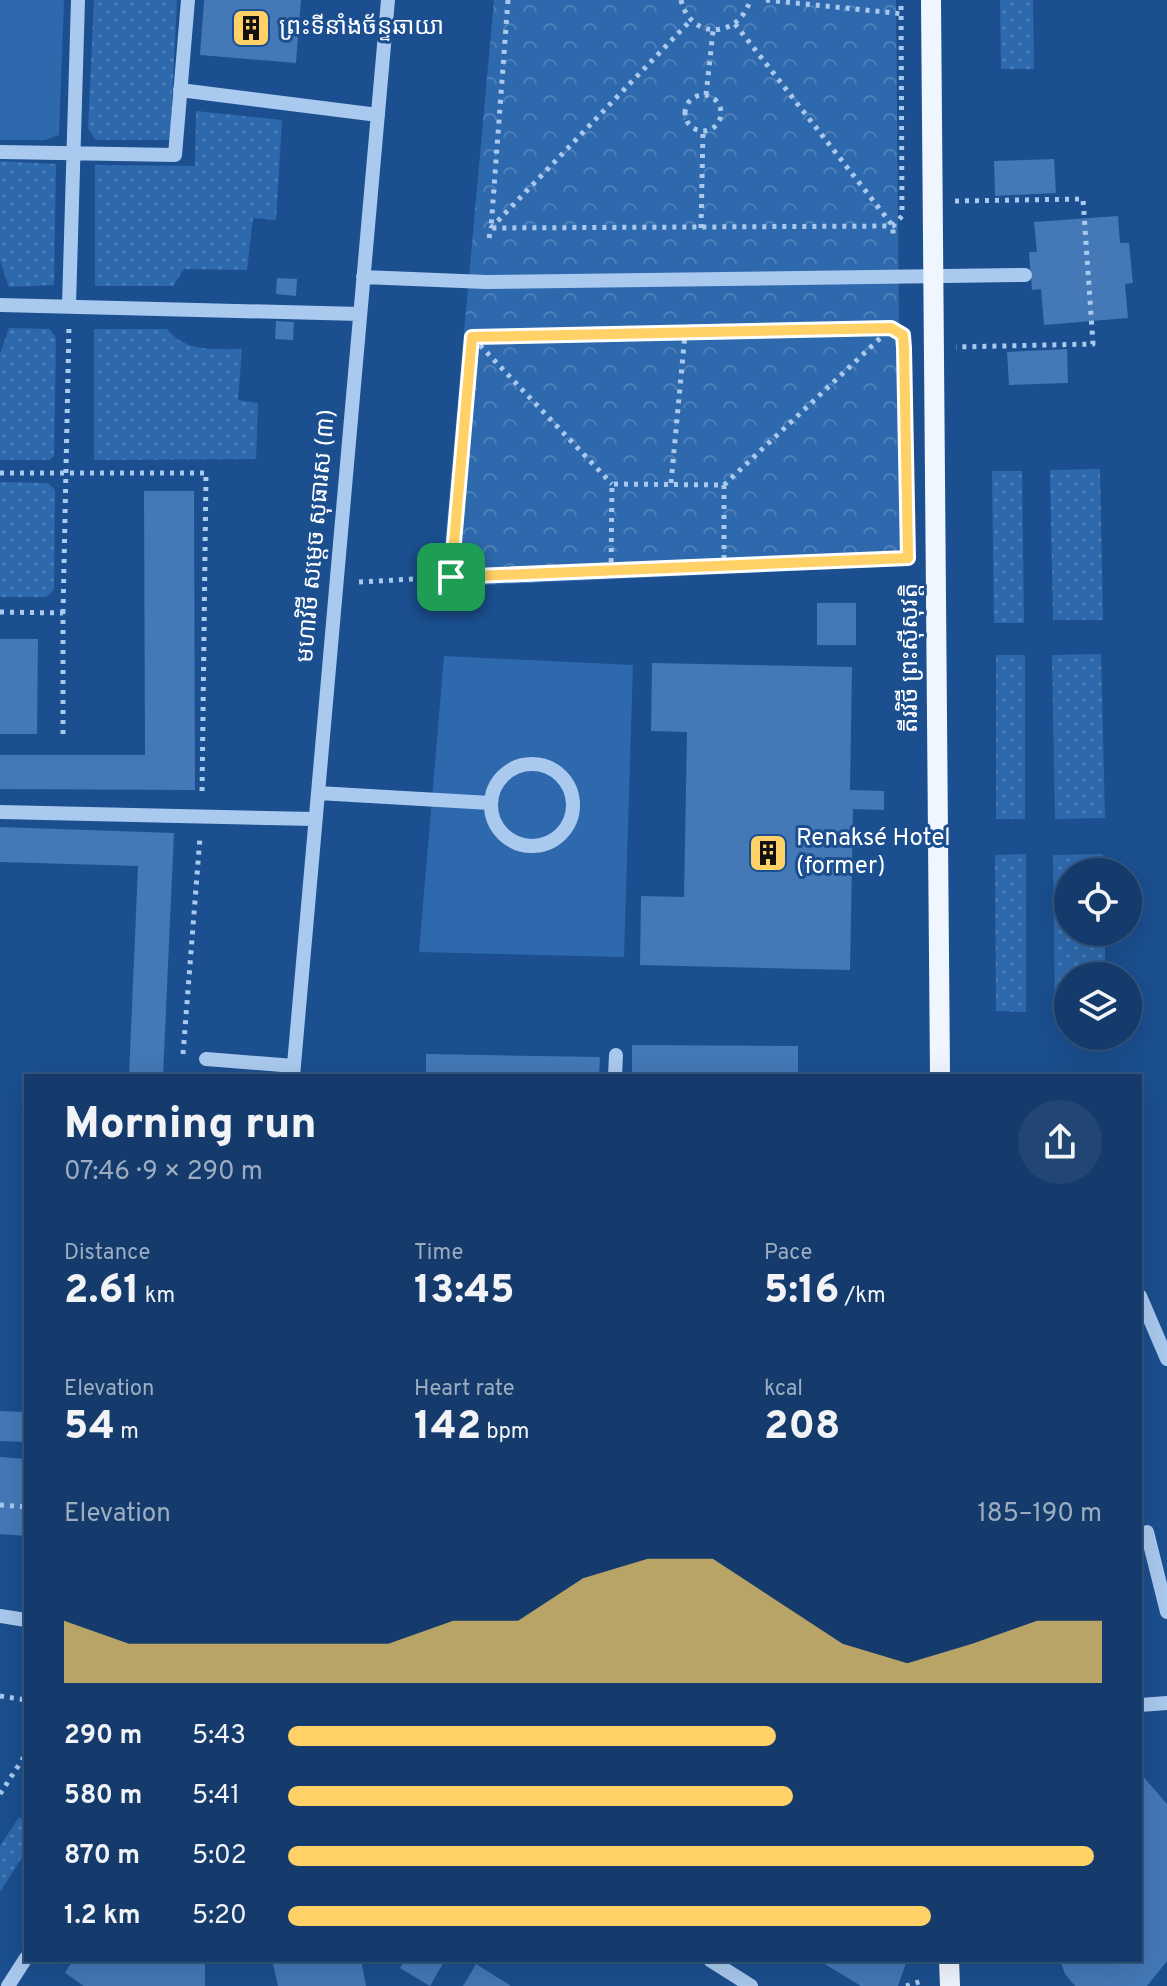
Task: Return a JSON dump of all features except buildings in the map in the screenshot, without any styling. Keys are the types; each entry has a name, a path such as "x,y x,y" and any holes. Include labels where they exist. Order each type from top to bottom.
{"main road":[{"name":"តីរវិថី ព្រះស៊ីសុវត្តិ","path":"932,8 940,1074"},
{"path":"949,1962 950,1986"}],"street":[{"path":"69,305 78,0"},
{"path":"0,152 175,155 188,0"},
{"name":"មហាវិថី សម្តេច សុធារស (៣)","path":"293,1071 388,0"},
{"path":"180,90 378,115"},
{"path":"363,277 486,282 1025,275"},
{"path":"0,305 360,314"},
{"path":"543,765 557,772 570,788 573,813 569,825 553,842 539,846 520,845 502,835 492,817 490,803 493,788 514,767 543,765"},
{"path":"318,793 490,803"},
{"path":"0,812 315,819"},
{"path":"615,1074 616,1055"},
{"path":"206,1059 293,1071"},
{"path":"1142,1301 1167,1359"},
{"path":"1147,1532 1167,1612"},
{"path":"0,1616 24,1620"},
{"path":"1142,1705 1167,1703"},
{"path":"16,1983 24,1962"},
{"path":"713,1962 751,1986"}],"path":[{"path":"489,238 508,0"},
{"path":"681,0 691,20 713,31 735,24 750,0"},
{"path":"766,0 901,13 932,8"},
{"path":"491,228 893,226 902,216 901,0"},
{"path":"491,228 691,20"},
{"path":"735,24 893,226 893,236"},
{"path":"706,95 713,31"},
{"path":"706,95 717,101 721,118 715,128 703,132 687,123 684,112 694,97 706,95"},
{"path":"701,228 703,132"},
{"path":"902,202 1083,199 1093,344 958,347"},
{"path":"63,740 69,305"},
{"path":"612,484 724,485 891,328 894,318"},
{"path":"483,328 483,338"},
{"path":"334,582 908,558 904,348 903,335 891,328 472,337"},
{"path":"671,483 685,334"},
{"path":"451,577 472,337"},
{"path":"472,337 612,484 611,572"},
{"path":"0,473 66,470 206,473 202,816 182,1052 186,1058 206,1059"},
{"path":"724,485 724,568"},
{"path":"0,612 63,613"},
{"path":"0,1505 24,1507"},
{"path":"0,1696 24,1700"},
{"path":"0,1793 24,1757"}],"green space":[{"path":"0,0 64,0 59,135 45,140 0,140"},
{"path":"94,0 177,0 170,140 96,140 88,129"},
{"path":"494,0 896,0 901,566 441,587"},
{"path":"1000,0 1033,0 1034,69 1001,69"},
{"path":"196,111 282,120 276,220 253,218 247,270 184,269 173,286 95,286 95,165 195,166"},
{"path":"0,161 56,164 54,285 9,287 0,261"},
{"path":"9,328 50,329 56,338 54,456 50,460 0,460 0,354"},
{"path":"94,329 167,329 192,346 242,349 238,400 258,403 256,459 94,460"},
{"path":"1100,469 1103,620 1053,620 1050,470"},
{"path":"992,471 1022,471 1024,623 994,623"},
{"path":"0,482 48,483 55,490 54,590 46,597 0,597"},
{"path":"1101,654 1105,818 1055,819 1052,655"},
{"path":"996,655 1025,655 1025,819 996,819"},
{"path":"444,656 633,665 624,957 419,952"},
{"path":"1026,854 1026,1012 996,1011 995,855"},
{"path":"1103,854 1103,858 1054,858 1054,936 1053,855"},
{"path":"1054,946 1105,946 1105,962 1054,962"},
{"path":"19,1817 24,1821 24,1854 0,1892 0,1846"}],"place":[{"name":"ព្រះទីនាំងច័ន្ទឆាយា","path":"251,28"},
{"name":"Renaksé Hotel (former)","path":"768,853"}],"route":[{"path":"891,328 903,335 908,558 451,577 472,337 891,328"}]}
